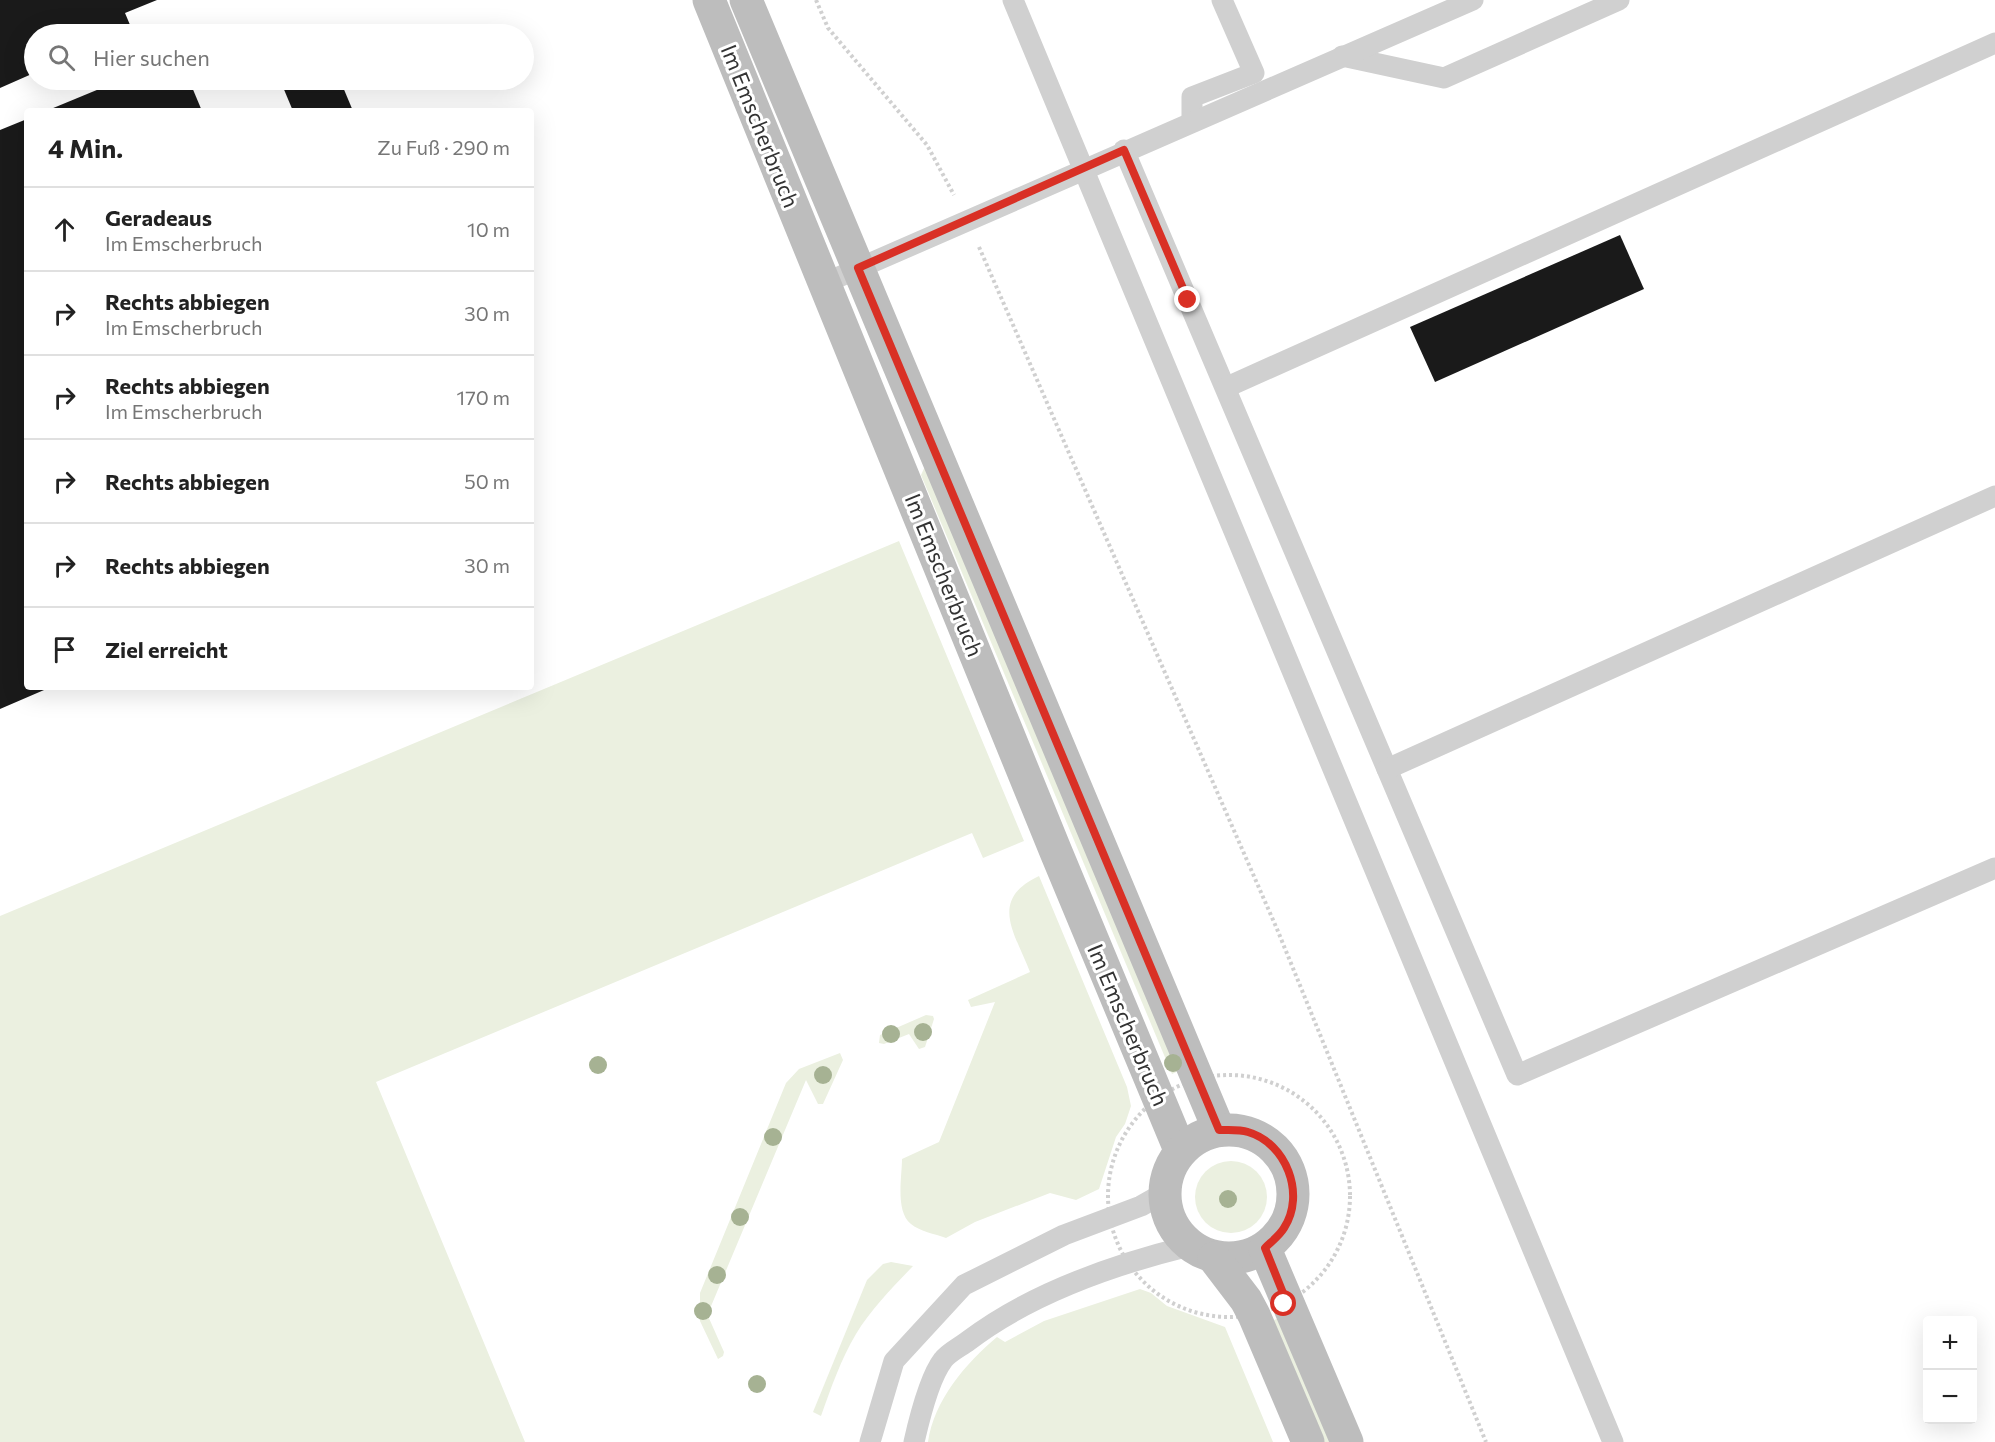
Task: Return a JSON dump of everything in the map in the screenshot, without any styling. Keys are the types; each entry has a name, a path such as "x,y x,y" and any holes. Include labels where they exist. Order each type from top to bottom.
{"main road":[{"name":"Im Emscherbruch","path":"709,0 1056,852 1180,1150"},
{"name":"Im Emscherbruch","path":"746,0 1219,1130"},
{"path":"1202,1252 1241,1258 1265,1248 1285,1228 1294,1200 1290,1171 1274,1147 1248,1132 1219,1130 1198,1136 1180,1150 1170,1168 1164,1194 1172,1226 1202,1252 1246,1300 1308,1442"},
{"path":"1265,1248 1347,1442"}],"lane":[{"path":"1013,0 1613,1442"},
{"path":"1192,121 1192,97 1254,73 1222,0"},
{"path":"825,282 1473,0"},
{"path":"1342,56 1444,78 1619,0"},
{"path":"1227,387 1995,43"},
{"path":"1124,150 1227,387 1517,1075 1995,868"},
{"path":"1387,769 1995,496"},
{"path":"870,1442 894,1361 964,1285 1064,1235 1164,1194"},
{"path":"914,1442 921,1409 942,1360 985,1328 1027,1303 1129,1263 1202,1252"}],"path":[{"path":"816,0 828,28 927,145 967,220 1277,928 1486,1442"},
{"path":"1227,1074 1256,1077 1283,1086 1308,1103 1328,1124 1342,1150 1350,1178 1350,1208 1344,1237 1331,1263 1311,1286 1287,1303 1254,1315 1225,1317 1197,1313 1170,1302 1148,1285 1129,1263 1117,1242 1110,1218 1109,1181 1123,1137 1138,1115 1159,1096 1197,1078 1227,1074"}],"green space":[{"path":"926,464 1185,1068 1172,1074 921,475"},
{"path":"899,541 1024,841 983,858 972,833 376,1082 525,1442 0,1442 0,916"},
{"path":"1039,876 1127,1087 1131,1106 1125,1124 1116,1137 1099,1189 1076,1200 1050,1193 975,1222 946,1238 918,1229 906,1218 900,1193 902,1159 939,1142 995,1002 971,1007 968,1000 1030,972 1013,931 1010,907 1014,896 1023,885"},
{"path":"926,1015 933,1016 934,1019 925,1047 919,1049 909,1034 884,1044 879,1043 880,1035"},
{"path":"840,1053 843,1060 823,1104 818,1104 806,1080 709,1311 708,1316 724,1352 723,1356 718,1359 700,1321 700,1293 786,1083 799,1069"},
{"path":"1231,1161 1251,1167 1261,1177 1267,1197 1261,1217 1251,1227 1231,1233 1211,1227 1201,1217 1195,1197 1201,1177 1211,1167"},
{"path":"891,1262 913,1266 875,1307 856,1334 841,1364 821,1416 813,1412 867,1280 883,1264"},
{"path":"1140,1289 1151,1293 1167,1306 1225,1327 1273,1442 928,1442 931,1426 944,1397 974,1358 997,1337 1005,1342 1044,1321"},
{"path":"1288,1314 1342,1442 1323,1442 1272,1321"}],"building":[{"path":"0,0 157,0 125,13 130,24 24,24 24,77 0,88"},
{"path":"97,90 193,90 201,108 53,108"},
{"path":"284,90 344,90 352,108 292,108"},
{"path":"24,120 24,690 44,690 0,709 0,130"},
{"path":"1620,235 1644,289 1435,382 1410,327"}],"route":[{"path":"1188,300 1124,150 858,268 1219,1130 1248,1132 1274,1147 1290,1171 1294,1200 1285,1228 1265,1248 1287,1303 1284,1304"}]}
